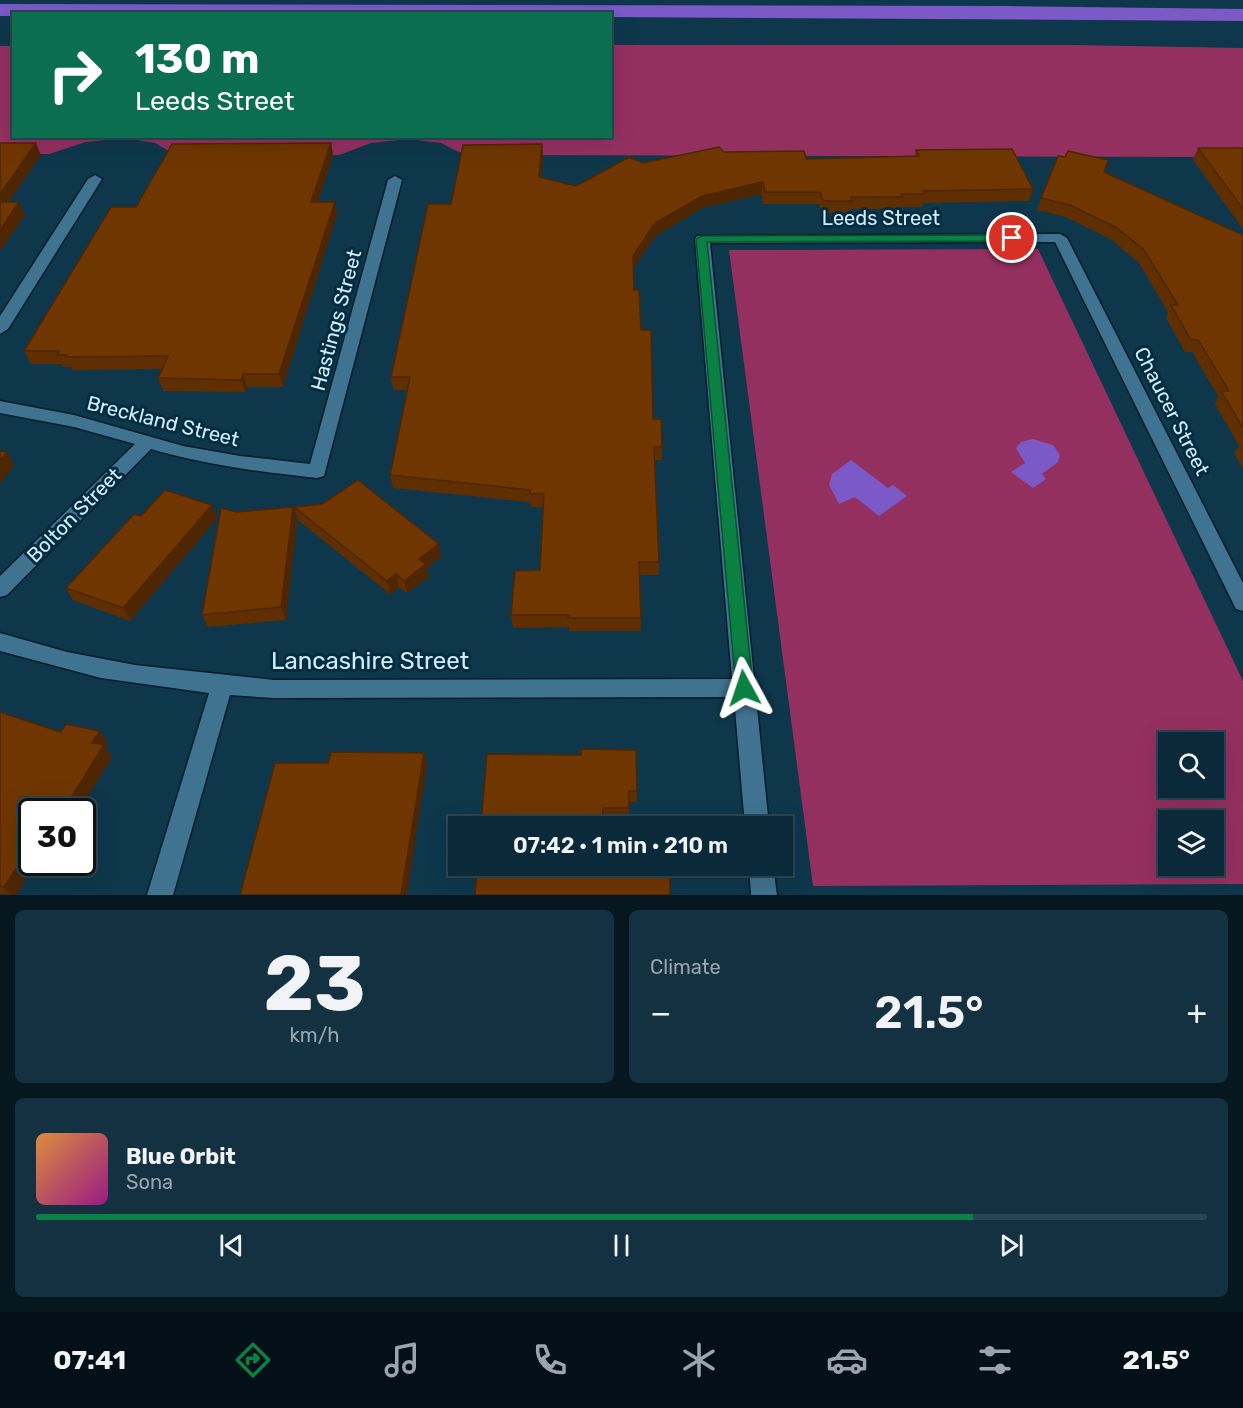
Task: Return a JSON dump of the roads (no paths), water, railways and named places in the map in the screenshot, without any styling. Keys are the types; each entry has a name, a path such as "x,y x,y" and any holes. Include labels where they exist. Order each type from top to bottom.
{"street":[{"path":"0,329 95,179"},
{"name":"Hastings Street","path":"316,471 395,180"},
{"name":"Leeds Street","path":"744,688 702,239 1060,238"},
{"name":"Chaucer Street","path":"1060,238 1243,603"},
{"name":"Breckland Street","path":"0,407 74,422 240,463 316,471"},
{"name":"Bolton Street","path":"0,589 148,442"},
{"name":"Lancashire Street","path":"0,642 30,652 123,673 222,686 274,688 744,688"},
{"path":"160,895 222,686"},
{"path":"744,688 757,816"},
{"path":"762,876 764,895"}],"waterway":[{"path":"0,10 1004,12 1243,15"}]}
